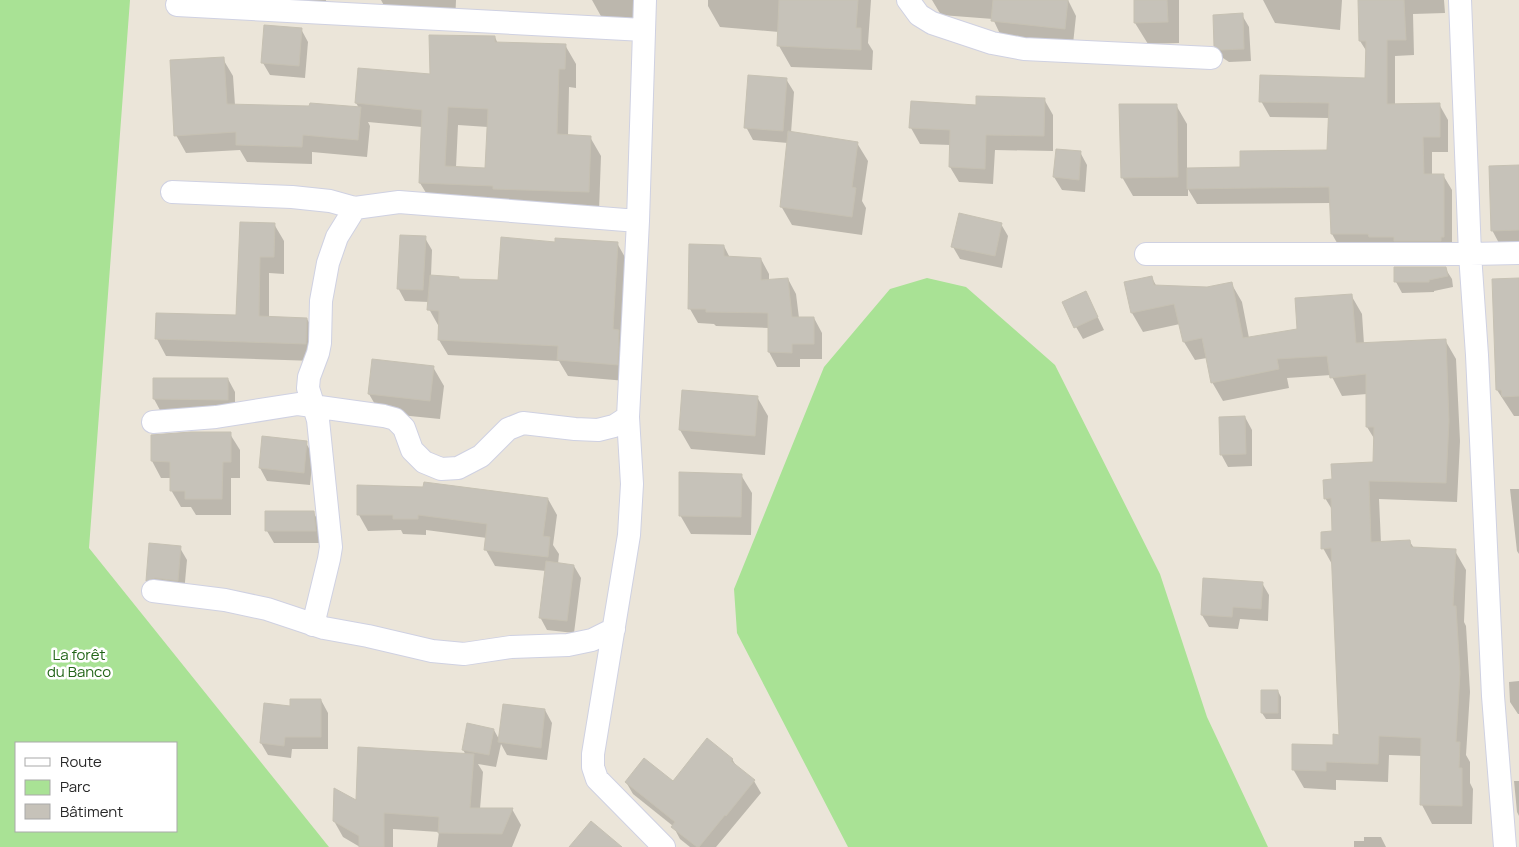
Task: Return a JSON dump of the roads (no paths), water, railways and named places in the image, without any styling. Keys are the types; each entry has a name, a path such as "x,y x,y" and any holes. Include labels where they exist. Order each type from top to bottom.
{"street":[{"path":"645,0 638,221 628,417 632,484 629,527 593,754 593,766 597,778 664,847"},
{"path":"908,0 919,15 932,23 992,43 1024,49 1212,58"},
{"path":"1460,0 1470,254 1477,355 1494,696 1505,847"},
{"path":"177,4 644,30"},
{"path":"172,192 302,198 330,201 355,208 399,202 638,221"},
{"path":"313,624 330,559 330,547 318,420 308,388 309,377 320,343 321,301 328,263 337,237 355,208"},
{"path":"1146,254 1519,253"},
{"path":"153,422 216,417 298,404 384,416 395,419 404,428 412,450 424,462 441,469 458,468 481,456 508,428 523,423 575,430 598,430 614,426 628,417"},
{"path":"153,590 225,600 267,609 313,624 432,651 464,654 511,647 568,645 592,640 614,629"}],"park label":[{"name":"La forêt du Banco","path":"79,662"}]}
